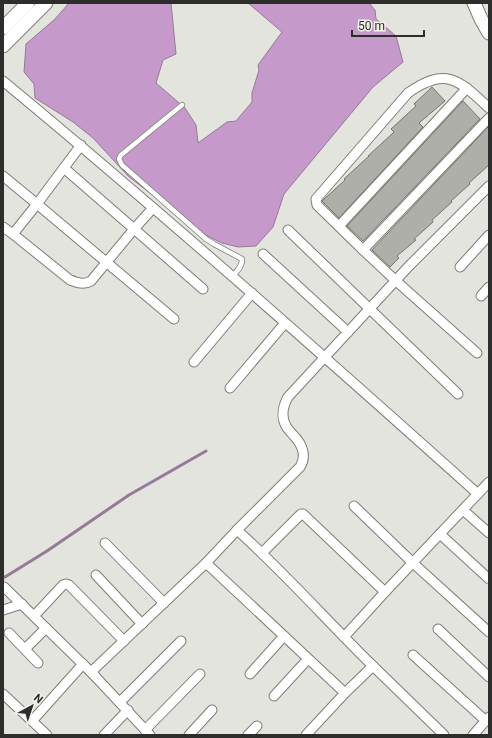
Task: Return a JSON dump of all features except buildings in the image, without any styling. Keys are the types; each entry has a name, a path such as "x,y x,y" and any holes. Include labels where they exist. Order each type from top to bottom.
{"street":[{"path":"3,28 28,3"},
{"path":"3,46 46,3"},
{"path":"474,3 489,33"},
{"path":"477,353 363,250 317,205 316,199 408,93 420,85 434,79 444,78 454,80 466,88 489,108"},
{"path":"3,81 81,145 252,293 478,494"},
{"path":"339,226 466,88"},
{"path":"363,250 489,118"},
{"path":"13,234 81,145"},
{"path":"64,168 203,289"},
{"path":"3,176 174,319"},
{"path":"95,676 91,672 206,563 300,466 304,458 301,445 286,427 284,422 283,411 288,397 395,280 489,186"},
{"path":"3,227 64,276 70,280 82,284 91,281 153,208"},
{"path":"288,230 458,394"},
{"path":"460,267 489,235"},
{"path":"263,254 348,332"},
{"path":"481,296 489,287"},
{"path":"194,362 252,293"},
{"path":"230,388 285,323"},
{"path":"344,637 488,485"},
{"path":"354,506 413,563 489,632"},
{"path":"463,510 489,533"},
{"path":"262,553 300,514 303,514 385,592"},
{"path":"237,530 262,553 344,637 444,735"},
{"path":"440,534 489,579"},
{"path":"105,542 164,603"},
{"path":"206,563 345,694"},
{"path":"96,575 142,624"},
{"path":"34,616 63,585 66,584 69,585 124,641"},
{"path":"4,587 95,676 148,732 200,674"},
{"path":"3,610 22,604"},
{"path":"25,649 46,628"},
{"path":"438,629 489,677"},
{"path":"9,633 38,663"},
{"path":"250,674 284,636"},
{"path":"120,702 181,641"},
{"path":"413,655 487,719 473,735"},
{"path":"274,696 308,659"},
{"path":"32,721 83,664"},
{"path":"306,735 373,666"},
{"path":"3,694 47,735"},
{"path":"104,735 128,710"},
{"path":"188,735 212,710"},
{"path":"248,735 257,726"}],"lane":[{"path":"182,105 121,155 119,159 122,165 206,239 242,259 242,264 232,277"}],"shaded area":[{"path":"69,3 171,3 176,54 163,60 156,83 185,108 196,125 198,143 227,122 236,121 252,102 252,93 259,70 258,65 282,32 248,3 369,3 375,10 376,19 396,36 403,62 373,87 284,194 273,227 256,246 238,247 222,243 201,233 128,176 93,138 73,122 35,98 34,84 24,72 26,44 55,19"}],"waterway":[{"path":"3,577 47,551 129,495 206,451"}]}
